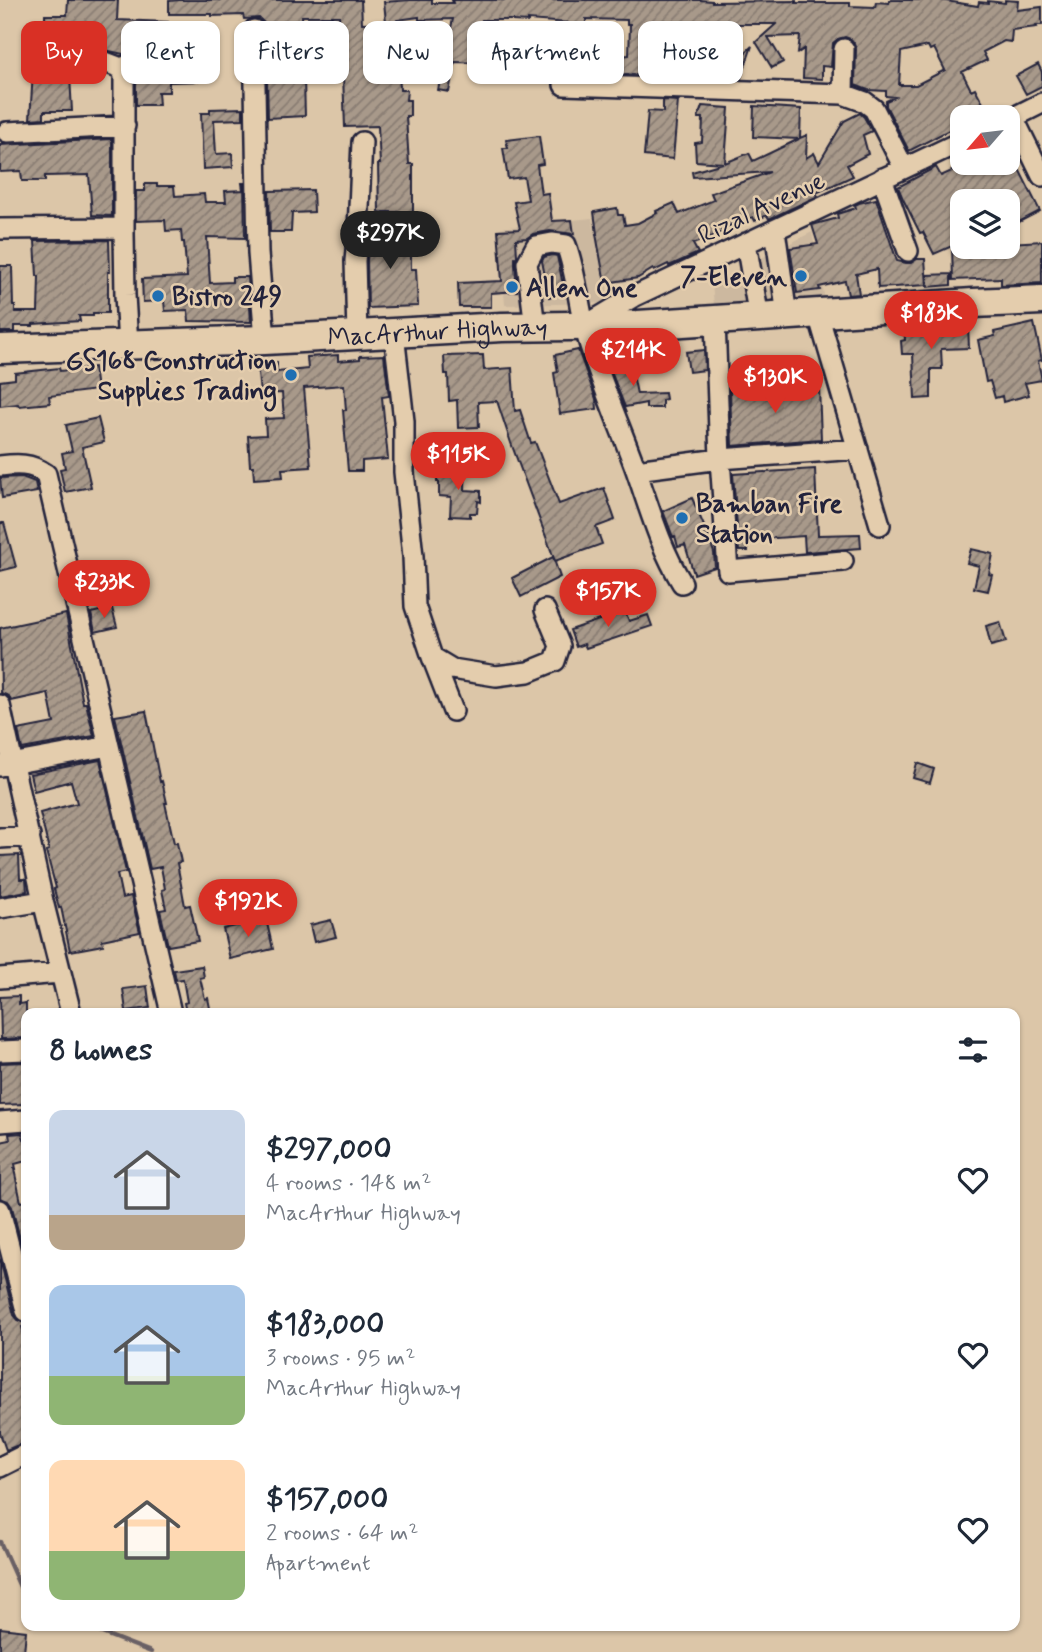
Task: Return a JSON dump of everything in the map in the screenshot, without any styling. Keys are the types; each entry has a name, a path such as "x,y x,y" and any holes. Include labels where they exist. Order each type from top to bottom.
{"highway":[{"name":"MacArthur Highway","path":"0,349 638,325 1042,300"}],"street":[{"path":"843,94 844,49"},
{"path":"107,63 121,68"},
{"path":"124,84 124,228 128,345"},
{"path":"255,84 258,253 265,340"},
{"path":"564,85 843,94 865,102 874,109 904,168"},
{"path":"1020,114 1042,103"},
{"path":"7,132 125,126"},
{"path":"1020,136 1042,176"},
{"path":"358,336 355,261 362,142"},
{"name":"Rizal Avenue","path":"584,326 632,297 950,147"},
{"path":"882,178 908,251"},
{"path":"0,229 124,228"},
{"path":"773,317 775,229"},
{"path":"535,327 527,263 536,246 552,243 566,245 571,257 584,326 595,361 658,538 682,583"},
{"path":"746,243 773,317"},
{"path":"818,314 880,525"},
{"path":"715,320 720,458 728,571 843,561"},
{"path":"394,334 404,421 404,472 415,606 453,711"},
{"path":"636,470 720,458 858,449"},
{"path":"0,466 21,464 38,468 46,474 170,1008"},
{"path":"432,657 453,669 496,676 528,672 555,661 560,646 545,610"},
{"path":"0,705 7,765 30,836 70,1008"},
{"path":"7,765 109,746"},
{"path":"0,838 30,836"},
{"path":"0,908 43,901"},
{"path":"0,978 61,973"},
{"path":"0,1051 21,1050"},
{"path":"0,1122 21,1120"},
{"path":"0,1210 21,1292"},
{"path":"1,1462 21,1456"}],"shaded area":[{"path":"592,218 607,288 606,303 505,305 499,228"},
{"path":"812,232 825,300 714,305 712,284"}],"building":[{"path":"68,0 118,0 117,20 142,21 121,21 121,54 107,50 107,21 45,21 45,15 67,15"},
{"path":"179,0 361,0 363,84 400,84 400,90 407,90 406,100 410,100 410,116 406,116 409,164 413,164 413,212 379,212 378,126 345,127 343,84 349,84 349,21 339,21 339,16 302,16 302,21 262,21 259,18 244,19 243,15 169,14 169,1"},
{"path":"700,0 850,3 850,6 875,7 876,2 889,3 889,0 940,0 978,6 979,2 1005,3 1005,0 1018,1 1017,10 1042,7 1042,25 1012,30 1011,42 1004,41 983,52 987,60 962,72 971,90 975,88 984,105 950,105 950,130 909,151 886,106 886,101 895,97 886,96 886,91 868,90 855,85 856,49 851,39 845,37 833,43 831,67 822,66 822,79 803,78 804,49 798,53 800,36 768,37 783,62 772,68 756,42 776,24 743,24 743,21 638,21 638,75 624,74 624,55 629,55 630,24 627,24 627,20 467,21 467,62 455,62 453,72 453,19 419,20 419,17 386,21 384,2","holes":["928,46 930,50 934,48 945,70 916,85 899,85 901,52"]},
{"path":"752,46 743,72 743,54"},
{"path":"1038,64 1042,72 1042,86 1026,94 1016,76"},
{"path":"32,84 70,84 72,111 44,111 44,118 30,119"},
{"path":"136,84 169,84 169,92 158,92 159,105 136,105"},
{"path":"267,84 304,84 305,116 268,118"},
{"path":"439,84 451,84 449,92 438,90"},
{"path":"663,100 678,101 673,159 644,156 648,111 663,112"},
{"path":"702,106 729,108 725,163 749,153 753,161 799,139 753,137 754,106 801,109 800,138 807,135 806,158 814,153 819,163 844,121 860,113 872,131 863,135 868,154 847,165 853,176 816,193 818,196 769,219 767,215 755,221 753,217 721,229 723,232 693,244 698,253 669,266 668,264 654,271 653,269 638,278 605,283 594,212 617,208 618,215 623,215 625,225 638,223 674,203 679,214 714,200 711,193 770,172 693,177 692,172 723,163 696,161 695,143 702,142 703,118 698,118"},
{"path":"243,108 243,119 214,120 216,154 232,153 233,167 203,169 201,113 210,113 210,109"},
{"path":"539,136 543,164 537,165 541,194 548,193 552,221 572,220 574,234 550,231 516,239 517,291 491,293 491,307 459,307 458,283 502,281 498,230 520,229 514,202 528,200 524,177 508,179 503,148 508,148 506,140"},
{"path":"112,139 112,216 92,215 89,175 45,176 45,181 22,181 21,171 0,172 0,145"},
{"path":"936,167 941,176 950,172 950,175 1020,175 1020,171 1040,211 1020,221 1020,189 950,189 950,247 934,254 923,232 920,233 898,187"},
{"path":"244,183 245,238 207,237 210,283 232,282 232,277 248,277 251,322 189,321 188,310 165,311 164,301 143,302 142,279 187,277 181,230 166,231 165,220 136,221 136,191 145,191 145,184 174,186 175,196 204,194 205,202 226,202 225,191 243,190"},
{"path":"313,190 314,212 292,213 291,232 270,232 269,191"},
{"path":"876,199 897,261 911,263 917,259 925,259 927,285 878,288 877,269 856,274 859,294 848,295 845,281 819,287 820,290 797,293 790,248 818,244 812,225 838,218 837,214 856,208 855,205 859,203"},
{"path":"371,219 384,219 384,242 411,243 411,269 416,269 418,306 368,308 367,261"},
{"path":"109,240 108,313 79,316 80,321 14,326 14,332 0,332 0,266 12,266 15,312 38,312 39,276 35,241"},
{"path":"1042,241 1042,283 1001,285 1001,278 953,280 952,259 1020,259 1020,242"},
{"path":"557,256 565,294 549,297 542,261 544,257"},
{"path":"951,274 951,285 928,287 927,275"},
{"path":"1034,323 1042,360 1038,361 1042,380 1025,383 1029,395 1003,402 1002,396 995,398 990,381 986,382 978,340 995,336 994,332"},
{"path":"968,324 969,348 941,349 942,369 931,369 931,398 915,399 913,354 902,354 904,327"},
{"path":"578,350 596,399 597,409 560,414 554,373 558,372 555,355"},
{"path":"704,350 705,370 689,372 686,352"},
{"path":"338,355 338,361 360,359 360,356 384,355 389,396 382,397 388,459 362,461 362,471 348,471 343,410 346,410 344,385 304,388 311,467 282,469 283,477 254,479 253,466 250,466 248,436 266,435 265,419 284,418 282,393 260,394 257,363 277,362 277,372 308,369 307,357"},
{"path":"483,355 484,370 512,368 515,411 520,410 531,443 535,442 559,504 604,488 615,520 596,527 602,544 555,561 497,401 478,402 479,427 458,428 457,400 449,401 444,356"},
{"path":"630,360 637,394 665,393 666,399 662,400 662,408 646,408 646,403 625,407 610,364"},
{"path":"94,367 97,390 49,396 50,403 0,406 0,381 15,379 15,373"},
{"path":"819,386 821,439 732,446 730,390"},
{"path":"98,418 104,442 82,447 91,487 65,492 60,469 65,468 62,453 72,451 66,425"},
{"path":"466,463 465,490 481,491 481,502 478,501 477,513 470,513 470,517 450,516 451,497 439,496 437,470 454,471 454,465"},
{"path":"815,469 818,535 860,534 861,548 805,552 804,536 747,540 748,551 739,551 733,474"},
{"path":"22,477 35,482 37,492 2,498 0,478"},
{"path":"692,498 710,540 715,567 694,574 685,545 678,547 663,511"},
{"path":"0,523 4,523 16,567 0,571"},
{"path":"971,549 993,554 988,591 974,588 979,566 967,563"},
{"path":"553,557 560,577 521,597 512,578"},
{"path":"112,608 117,627 95,632 91,613"},
{"path":"625,611 629,621 648,615 652,626 586,648 584,644 576,647 570,630"},
{"path":"66,614 83,703 86,703 94,736 22,749 18,730 54,723 48,693 11,701 9,696 1,693 0,628"},
{"path":"1000,622 1006,642 991,646 986,626"},
{"path":"146,711 174,843 177,843 181,862 177,863 185,906 190,905 198,941 168,946 160,910 166,909 161,867 150,869 115,716"},
{"path":"100,760 126,872 117,874 122,898 131,896 140,932 102,940 103,945 70,951 61,907 59,908 54,889 56,888 46,851 49,850 40,813 77,803 71,781 34,791 30,774"},
{"path":"917,763 934,769 930,783 913,778"},
{"path":"19,855 20,879 26,879 27,891 0,896 0,856"},
{"path":"266,919 273,949 230,959 223,929"},
{"path":"331,920 336,937 314,942 310,925"},
{"path":"202,966 204,977 200,978 210,1008 185,1008 184,1003 187,1002 183,979 176,980 174,970"},
{"path":"147,986 150,1008 126,1008 123,989"},
{"path":"19,996 19,1004 26,1003 26,1008 21,1008 21,1038 1,1039 0,997"},
{"path":"21,1062 21,1104 0,1105 0,1063"},
{"path":"21,1133 21,1162 15,1164 14,1169 21,1202 21,1243 12,1207 8,1201 0,1198 0,1142 10,1140 9,1134"},
{"path":"0,1259 14,1315 21,1321 21,1444 6,1450 0,1433"},
{"path":"0,1628 26,1631 24,1652 0,1652"}],"waterway":[{"path":"0,1542 21,1589"},
{"path":"97,1631 151,1652"}],"place":[{"name":"7-Eleven","path":"801,276"},
{"name":"Allen One","path":"512,287"},
{"name":"Bistro 249","path":"158,296"},
{"name":"GS168 Construction Supplies Trading","path":"291,375"},
{"name":"Bamban Fire Station","path":"682,518"}]}
